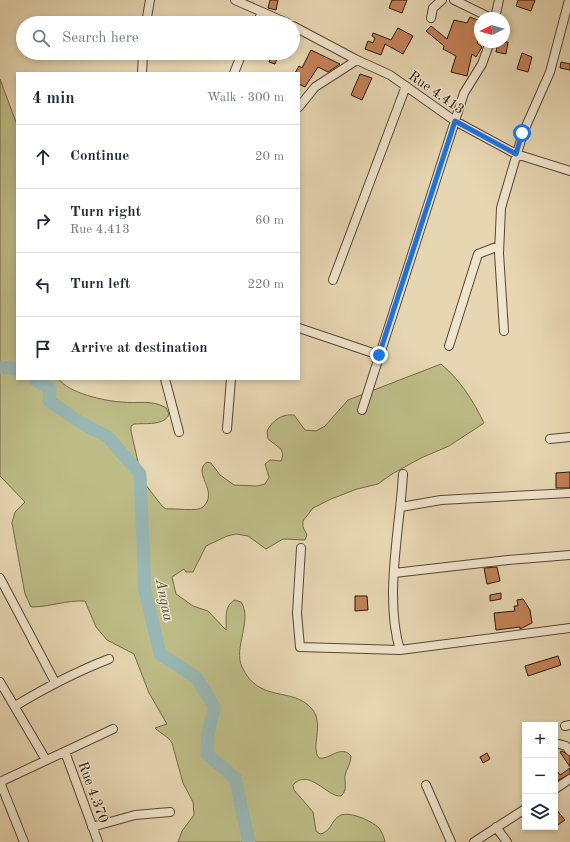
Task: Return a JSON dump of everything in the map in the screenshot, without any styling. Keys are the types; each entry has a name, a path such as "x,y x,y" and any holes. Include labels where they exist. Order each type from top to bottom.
{"street":[{"path":"147,16 150,0"},
{"path":"235,0 271,16"},
{"path":"431,18 433,8 442,0"},
{"path":"454,0 479,12"},
{"path":"497,12 500,0"},
{"path":"504,331 499,246 501,208 522,133 550,72 569,0"},
{"path":"260,16 262,12"},
{"name":"Rue 4.413","path":"300,30 357,60 390,75 455,121 516,154 570,171"},
{"path":"362,410 464,93 482,64 488,48"},
{"path":"142,72 143,60"},
{"path":"234,72 239,60"},
{"path":"300,106 315,86 357,60"},
{"path":"333,280 406,86"},
{"path":"448,346 478,254 499,246"},
{"path":"300,328 379,355"},
{"path":"165,380 179,432"},
{"path":"227,430 231,380"},
{"path":"550,439 570,437"},
{"path":"400,650 395,634 393,607 394,573 403,474"},
{"path":"401,507 441,500 570,493"},
{"path":"301,548 297,612 300,647 400,650 570,628"},
{"path":"394,573 508,560 570,555"},
{"path":"0,578 55,682"},
{"path":"15,706 55,682 80,670 109,659"},
{"path":"0,682 46,760"},
{"path":"24,842 0,782 113,729"},
{"path":"559,744 566,746 570,751"},
{"name":"Rue 4.370","path":"65,752 98,842"},
{"path":"558,787 570,779"},
{"path":"426,785 451,842"},
{"path":"474,842 522,810"},
{"path":"92,827 134,815 170,812"},
{"path":"496,827 507,842"}],"shaded area":[{"path":"0,79 16,122 16,380 60,380 78,392 97,398 121,402 150,403 161,405 166,408 169,414 167,418 154,423 134,424 131,426 131,431 142,480 166,509 191,510 203,507 209,495 202,471 203,466 207,462 211,463 220,475 234,485 257,486 265,484 269,477 265,464 270,460 281,461 283,455 281,449 268,439 267,431 278,418 294,415 305,430 316,431 325,426 348,400 441,364 448,370 471,398 480,415 484,423 449,446 421,458 392,474 378,484 357,489 313,508 303,521 303,527 307,535 305,540 283,539 266,549 248,536 236,534 227,536 206,546 193,572 186,572 184,569 172,577 176,594 193,606 208,611 226,630 227,609 235,600 241,602 245,617 240,659 242,667 249,678 257,686 295,698 304,702 312,709 316,715 318,728 316,748 319,758 327,757 339,752 347,753 351,756 345,775 344,791 341,796 330,793 318,784 305,779 299,780 293,785 294,790 313,812 316,831 320,834 324,833 329,829 336,818 348,814 360,817 376,825 381,831 385,842 178,842 182,831 194,815 193,802 183,783 172,743 155,728 167,724 149,693 134,654 107,640 96,627 85,601 31,607 25,594 12,523 15,512 25,502 0,476"}],"building":[{"path":"270,0 278,0 276,10 268,8"},
{"path":"392,0 407,0 402,13 389,8"},
{"path":"518,0 535,0 531,11 516,6"},
{"path":"470,17 474,19 474,48 481,48 476,57 472,54 467,76 451,72 456,56 443,49 444,46 426,31 431,26 447,39 454,20 467,23"},
{"path":"398,28 413,36 403,54 385,44 381,55 365,49 368,41 373,43 375,38 372,36 373,33 391,40"},
{"path":"497,48 507,48 506,54 496,52"},
{"path":"311,50 340,64 328,72 318,67 305,87 300,84 300,72 296,72 299,66 302,68"},
{"path":"522,53 532,57 528,72 517,69"},
{"path":"270,60 276,60 275,64 269,62"},
{"path":"561,62 570,64 570,70 560,68"},
{"path":"360,74 372,78 362,100 351,95"},
{"path":"570,472 570,488 556,488 556,473"},
{"path":"497,567 500,581 487,584 484,568"},
{"path":"501,593 501,599 490,601 490,595"},
{"path":"355,596 367,596 368,610 355,611"},
{"path":"523,599 530,610 532,623 520,629 520,627 496,630 494,613 515,611 514,606 518,606 517,600"},
{"path":"558,656 561,665 528,676 525,666"},
{"path":"562,751 570,756 570,767 560,752"},
{"path":"487,753 490,759 483,763 480,757"},
{"path":"570,768 570,774 558,780 558,772 560,775"},
{"path":"558,812 565,820 558,825"}],"waterway":[{"name":"Angaa","path":"0,367 16,369"},
{"name":"Angaa","path":"36,380 50,389 49,401 81,423 108,437 140,474 145,590 160,654 197,678 214,707 208,735 207,754 235,778 249,842"}],"route":[{"path":"379,355 455,121 516,154 522,133"}]}
